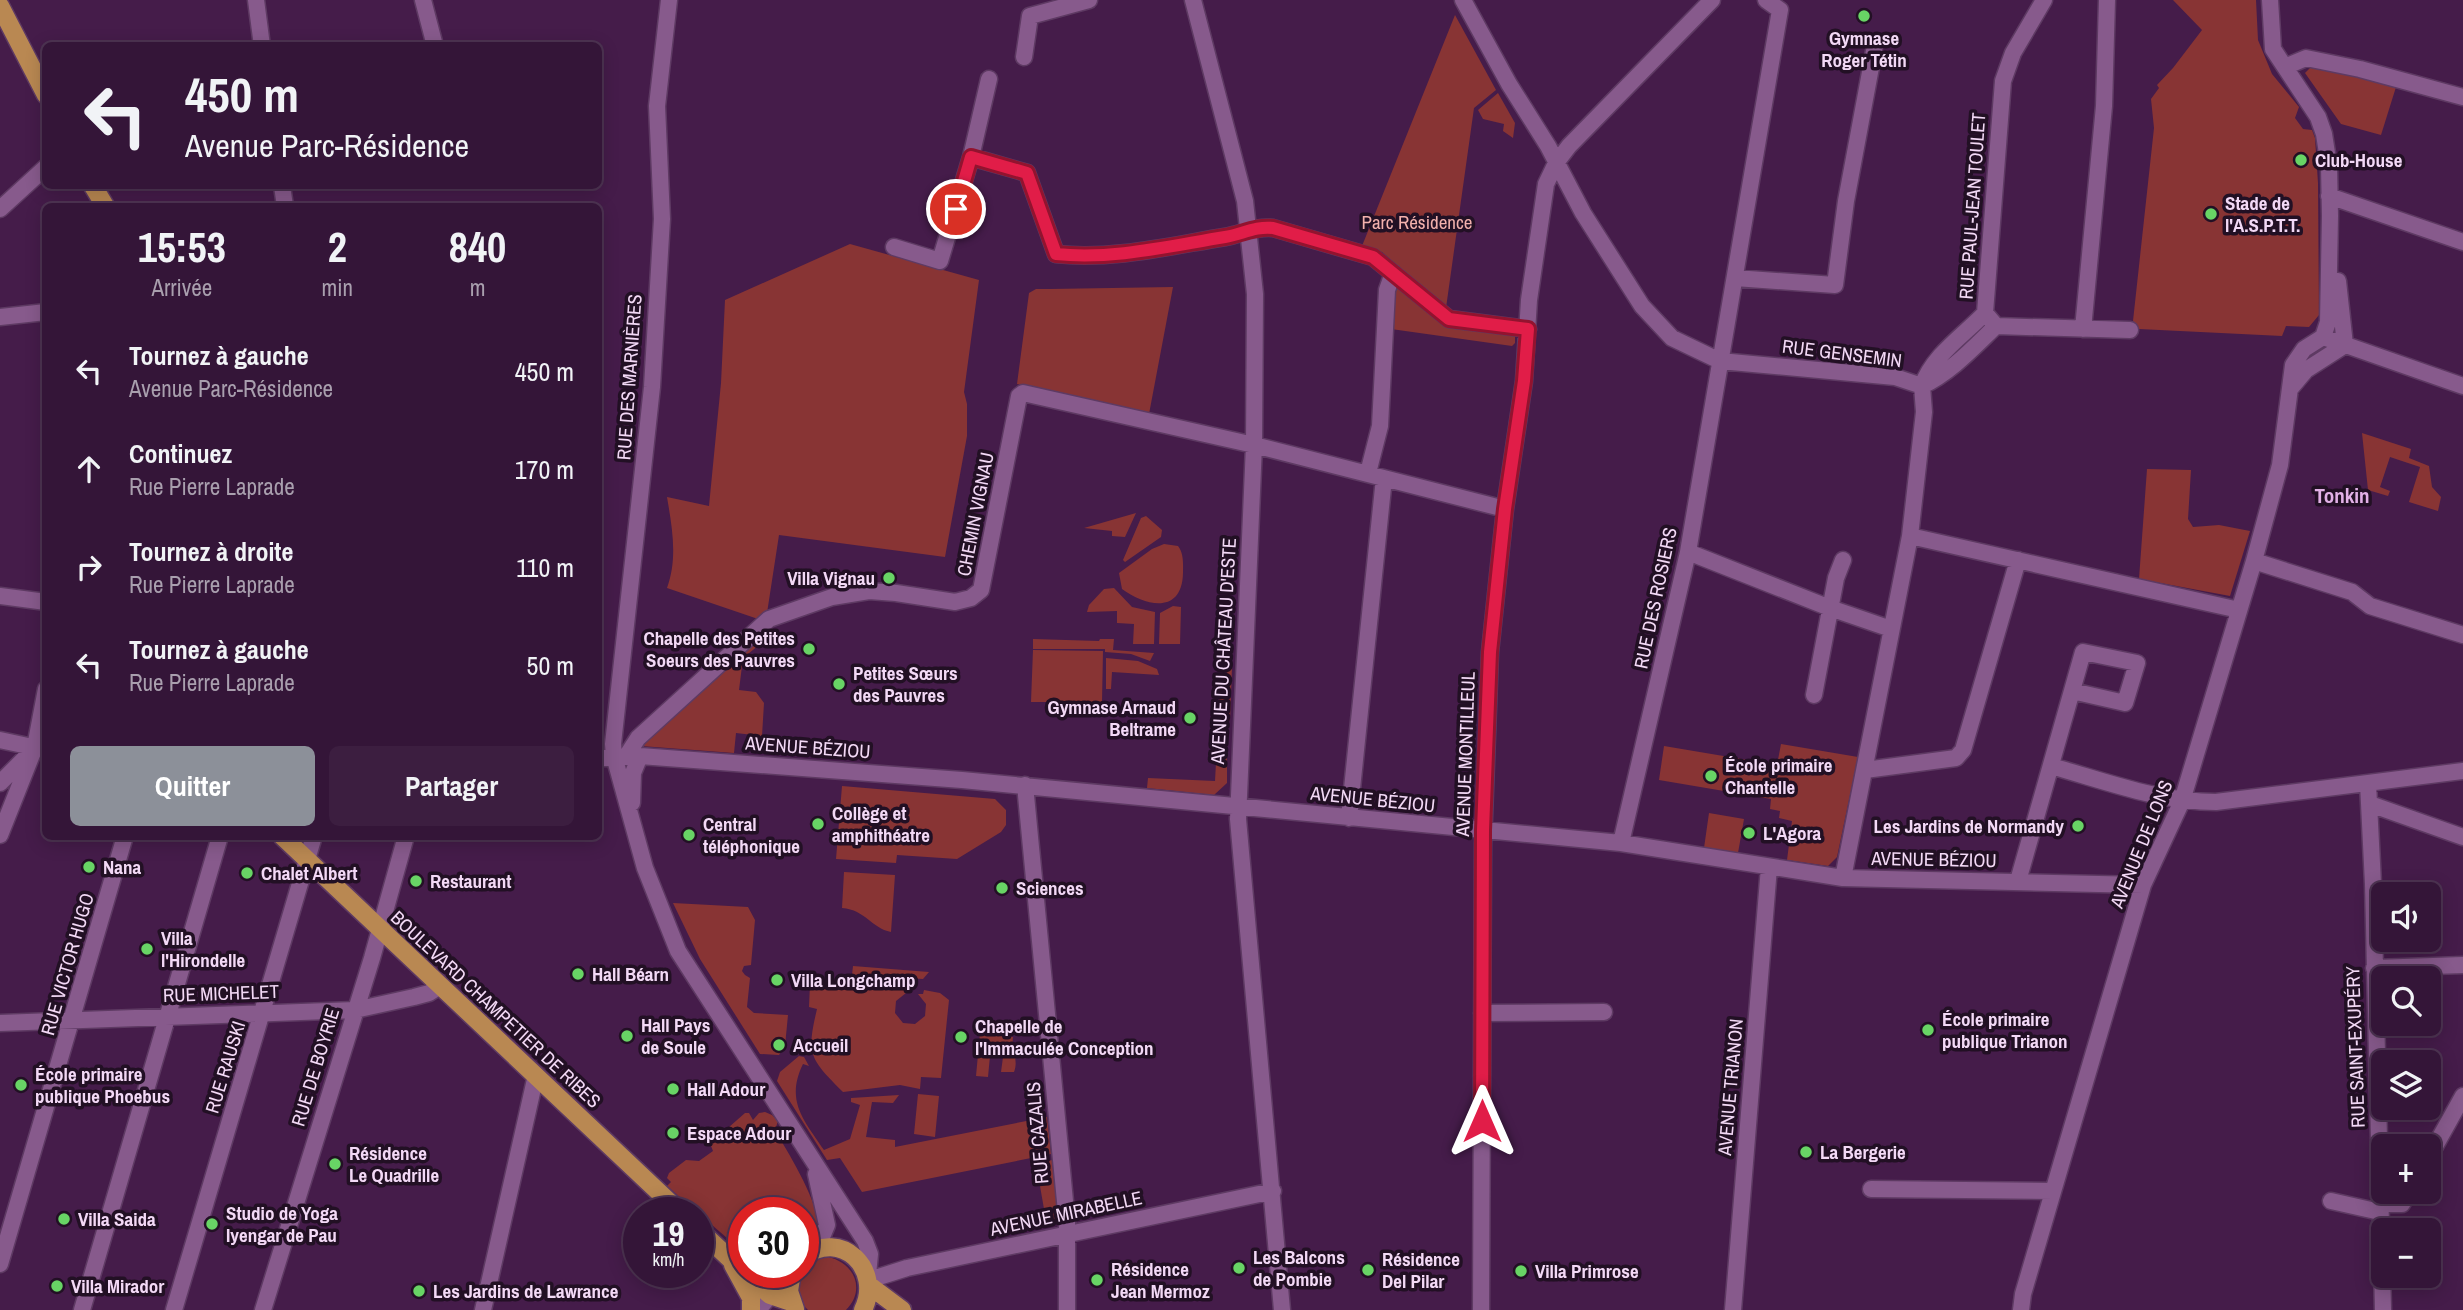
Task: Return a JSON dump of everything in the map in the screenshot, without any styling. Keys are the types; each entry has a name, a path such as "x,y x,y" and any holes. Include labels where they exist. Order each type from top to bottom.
{"main road":[{"path":"0,6 42,87"},
{"name":"BOULEVARD CHAMPETIER DE RIBES","path":"286,840 664,1197"},
{"path":"819,1250 830,1247 842,1250 853,1255 862,1264 869,1280 869,1298 863,1310"},
{"path":"869,1280 902,1310"},
{"path":"747,1288 751,1310"},
{"path":"764,1288 787,1306"},
{"path":"787,1306 789,1288"}],"street":[{"path":"256,0 261,42"},
{"path":"423,0 434,42"},
{"name":"RUE DES MARNIÈRES","path":"620,756 613,744 652,387 662,219 657,106 669,0"},
{"path":"1024,57 1030,16 1089,0"},
{"name":"AVENUE DU CHÂTEAU D'ESTE","path":"1193,0 1245,201 1255,295 1254,445 1238,807 1282,1310"},
{"name":"RUE GENSEMIN","path":"1463,0 1583,214 1642,306 1672,338 1720,361 1895,377 1922,386 1924,412 1910,536 1843,878"},
{"path":"1556,163 1569,146 1712,0"},
{"name":"RUE DES ROSIERS","path":"1621,843 1688,552 1780,10 1766,0"},
{"name":"RUE PAUL-JEAN TOULET","path":"1996,326 1985,313 2003,81 2012,53 2044,0"},
{"path":"2083,329 2104,106 2107,0"},
{"path":"2270,0 2273,49 2318,117 2324,134 2330,216 2329,322 2323,337 2463,386"},
{"path":"1735,278 1835,285 1846,201 1874,51"},
{"path":"2285,67 2306,58 2360,69 2463,97"},
{"path":"894,247 940,261 971,157 989,79"},
{"path":"971,157 1027,173 1056,254 1087,257 1123,254 1232,236 1261,227 1273,228 1373,257 1449,319 1528,329"},
{"name":"AVENUE MONTILLEUL","path":"1481,1310 1483,830 1490,652 1505,509 1524,381 1529,300 1546,184 1556,163"},
{"path":"0,209 42,171"},
{"path":"2329,196 2463,242"},
{"path":"2330,216 2345,345"},
{"path":"1349,818 1380,426 1387,290 1393,273"},
{"path":"0,317 42,312"},
{"path":"1922,386 1927,371 1938,357 1985,313"},
{"path":"1922,386 1949,369 1996,326 2130,330"},
{"name":"AVENUE DE LONS","path":"2021,1310 2023,1294 2143,885 2182,801 2239,610 2280,465 2293,365 2304,349 2323,337"},
{"path":"2288,391 2306,370 2345,345"},
{"name":"CHEMIN VIGNAU","path":"620,756 769,619 832,597 869,592 955,601 971,598 981,590 1019,396 1023,393 1254,445"},
{"path":"1254,445 1505,509"},
{"path":"1910,536 2239,610"},
{"path":"1688,552 1891,629"},
{"path":"1814,695 1830,608 1843,560"},
{"path":"1865,769 1956,758 1963,750 2018,560"},
{"path":"2253,561 2352,592 2370,606 2463,635"},
{"path":"0,596 42,601"},
{"path":"2018,881 2072,691"},
{"path":"0,835 40,748 42,728"},
{"path":"0,740 40,748"},
{"path":"0,783 40,748"},
{"path":"620,756 633,773 632,819"},
{"path":"620,756 645,868 678,951 865,1241 870,1254 869,1280"},
{"name":"AVENUE BÉZIOU","path":"620,756 1025,785 1621,843 1843,878 2143,885"},
{"path":"2051,766 2182,801 2216,802 2463,771"},
{"name":"RUE SAINT-EXUPÉRY","path":"2368,783 2374,966"},
{"name":"RUE CAZALIS","path":"1025,785 1067,1233 1067,1310"},
{"path":"2370,804 2463,837"},
{"name":"RUE VICTOR HUGO","path":"0,1264 124,840"},
{"path":"82,1310 219,840"},
{"name":"RUE RAUSKI","path":"174,1310 313,840"},
{"name":"RUE DE BOYRIE","path":"263,1310 405,840"},
{"name":"AVENUE TRIANON","path":"1733,1310 1769,867"},
{"path":"2433,966 2463,965"},
{"name":"RUE MICHELET","path":"0,1023 355,1010 429,993 440,986"},
{"path":"1482,1013 1604,1012"},
{"name":"RUE SAINT-EXUPÉRY","path":"2376,1036 2383,1310"},
{"path":"483,1310 536,1075"},
{"path":"2441,1135 2463,1096"},
{"path":"815,1164 827,1225 819,1238"},
{"path":"1871,1189 2053,1191"},
{"name":"AVENUE MIRABELLE","path":"869,1280 899,1270 1273,1191"},
{"path":"2331,1201 2380,1208 2402,1204"},
{"path":"758,1310 787,1306"}],"green space":[{"path":"2173,0 2256,0 2258,40 2272,74 2299,107 2295,118 2303,129 2312,130 2318,183 2319,315 2309,327 2286,326 2282,336 2139,329 2133,321 2154,128 2151,99 2159,88 2157,85 2202,30"},
{"name":"Parc Résidence","path":"1455,15 1496,90 1474,108 1446,308 1382,252 1362,246"},
{"path":"2313,65 2396,87 2381,135 2341,124 2305,73"},
{"path":"1498,93 1515,123 1513,138 1503,131 1504,124 1483,119 1478,110"},
{"path":"850,244 979,280 964,392 967,404 967,436 945,557 779,535 767,613 761,620 667,588 673,554 667,497 709,506 721,383 725,300"},
{"path":"1395,284 1441,319 1515,334 1515,343 1512,346 1391,329"},
{"path":"1173,287 1149,414 1017,384 1029,293 1036,289"},
{"path":"2362,433 2411,449 2409,458 2429,466 2432,487 2441,497 2438,511 2409,502 2420,467 2390,457 2380,487 2390,491 2388,496 2368,490"},
{"path":"2147,469 2191,470 2188,519 2193,527 2219,525 2250,531 2230,596 2139,579"},
{"path":"1136,513 1125,537 1112,536 1112,531 1084,528"},
{"path":"1146,516 1162,530 1161,537 1125,562 1123,560 1141,518"},
{"path":"1164,544 1178,546 1182,555 1183,573 1177,595 1170,601 1152,603 1122,589 1119,573 1152,549"},
{"path":"1114,588 1132,607 1155,612 1154,644 1133,644 1134,624 1117,623 1117,611 1087,612 1089,605 1104,589"},
{"path":"1173,606 1181,607 1180,644 1159,644 1160,613"},
{"path":"758,634 764,641 743,658 739,690 756,692 764,703 762,736 736,733 734,753 641,746 641,742"},
{"path":"1033,639 1114,639 1113,650 1154,653 1150,661 1131,654 1105,652 1105,649 1033,649"},
{"path":"1033,650 1103,651 1102,702 1031,702"},
{"path":"1106,658 1138,661 1157,669 1159,675 1112,672 1111,689 1106,689"},
{"path":"1227,667 1232,667 1230,720 1223,724 1227,747 1227,783 1214,795 1147,788 1148,778 1215,781 1220,689 1226,688"},
{"path":"1781,744 1858,757 1837,857 1828,866 1787,860 1792,821 1779,818 1780,811 1770,809 1771,799 1659,780 1664,746 1777,765"},
{"path":"842,786 995,799 1006,810 1006,825 1001,832 957,859 897,855 896,863 836,859"},
{"path":"1709,813 1744,819 1738,853 1704,848"},
{"path":"844,872 895,875 891,932 878,927 857,912 842,908"},
{"path":"673,903 748,907 755,920 751,965 744,966 742,971 750,978 747,1007 754,1013 788,1015 785,1046 776,1039 773,1043 782,1050 779,1055 760,1054 700,959"},
{"path":"853,966 929,972 923,979 852,975"},
{"path":"814,981 906,990 896,1001 895,1013 903,1023 915,1024 925,1016 926,1004 918,994 923,994 924,990 940,993 949,1000 941,1078 921,1077 920,1089 900,1085 843,1092 823,1072 814,1055 812,1037 817,1009 809,1007 810,984"},
{"path":"981,1022 988,1023 987,1034 1013,1037 1016,1063 1014,1072 1001,1072 1003,1057 990,1056 988,1077 976,1076"},
{"path":"799,1056 804,1057 809,1066 803,1064 798,1077 796,1100 804,1119 824,1150 850,1139 860,1105 851,1102 851,1098 899,1095 893,1103 872,1102 866,1137 895,1140 895,1147 1047,1117 1051,1154 862,1192 840,1158 827,1160 777,1081 780,1072"},
{"path":"918,1094 939,1096 935,1137 914,1134"},
{"path":"765,1112 778,1121 775,1130 811,1197 728,1197 728,1239 714,1227 714,1197 680,1197 667,1186 671,1182 667,1178 669,1173 686,1160 699,1161 713,1151 712,1142 745,1113 749,1113 753,1120 759,1113"},
{"path":"1052,1160 1058,1217 1047,1226 1037,1169 1040,1163"},
{"path":"828,1257 837,1260 851,1271 855,1278 855,1294 846,1310 808,1310 801,1302 797,1288 819,1288 819,1259"}],"place":[{"name":"Gymnase Roger Tétin","path":"1864,16"},
{"name":"Club-House","path":"2301,160"},
{"name":"Stade de l'A.S.P.T.T.","path":"2211,214"},
{"name":"Villa Vignau","path":"889,578"},
{"name":"Chapelle des Petites Soeurs des Pauvres","path":"809,649"},
{"name":"Petites Sœurs des Pauvres","path":"839,684"},
{"name":"Gymnase Arnaud Beltrame","path":"1190,718"},
{"name":"École primaire Chantelle","path":"1711,776"},
{"name":"Collège et amphithéatre","path":"818,824"},
{"name":"Les Jardins de Normandy","path":"2078,826"},
{"name":"L'Agora","path":"1749,833"},
{"name":"Central téléphonique","path":"689,835"},
{"name":"Nana","path":"89,867"},
{"name":"Chalet Albert","path":"247,873"},
{"name":"Restaurant","path":"416,881"},
{"name":"Sciences","path":"1002,888"},
{"name":"Villa l'Hirondelle","path":"147,949"},
{"name":"Hall Béarn","path":"578,974"},
{"name":"Villa Longchamp","path":"777,980"},
{"name":"École primaire publique Trianon","path":"1928,1030"},
{"name":"Hall Pays de Soule","path":"627,1036"},
{"name":"Chapelle de l'Immaculée Conception","path":"961,1037"},
{"name":"Accueil","path":"779,1045"},
{"name":"École primaire publique Phoebus","path":"21,1085"},
{"name":"Hall Adour","path":"673,1089"},
{"name":"Espace Adour","path":"673,1133"},
{"name":"La Bergerie","path":"1806,1152"},
{"name":"Résidence Le Quadrille","path":"335,1164"},
{"name":"Villa Saida","path":"64,1219"},
{"name":"Studio de Yoga Iyengar de Pau","path":"212,1224"},
{"name":"Les Balcons de Pombie","path":"1239,1268"},
{"name":"Résidence Del Pilar","path":"1368,1270"},
{"name":"Villa Primrose","path":"1521,1271"},
{"name":"Résidence Jean Mermoz","path":"1097,1280"},
{"name":"Villa Mirador","path":"57,1286"},
{"name":"Les Jardins de Lawrance","path":"419,1291"}],"district":[{"name":"Tonkin","path":"2342,495"}],"route":[{"path":"956,209 971,157 1027,173 1056,254 1087,257 1123,254 1232,236 1261,227 1273,228 1373,257 1449,319 1528,329 1524,381 1505,509 1490,652 1483,830 1482,1121"}]}
